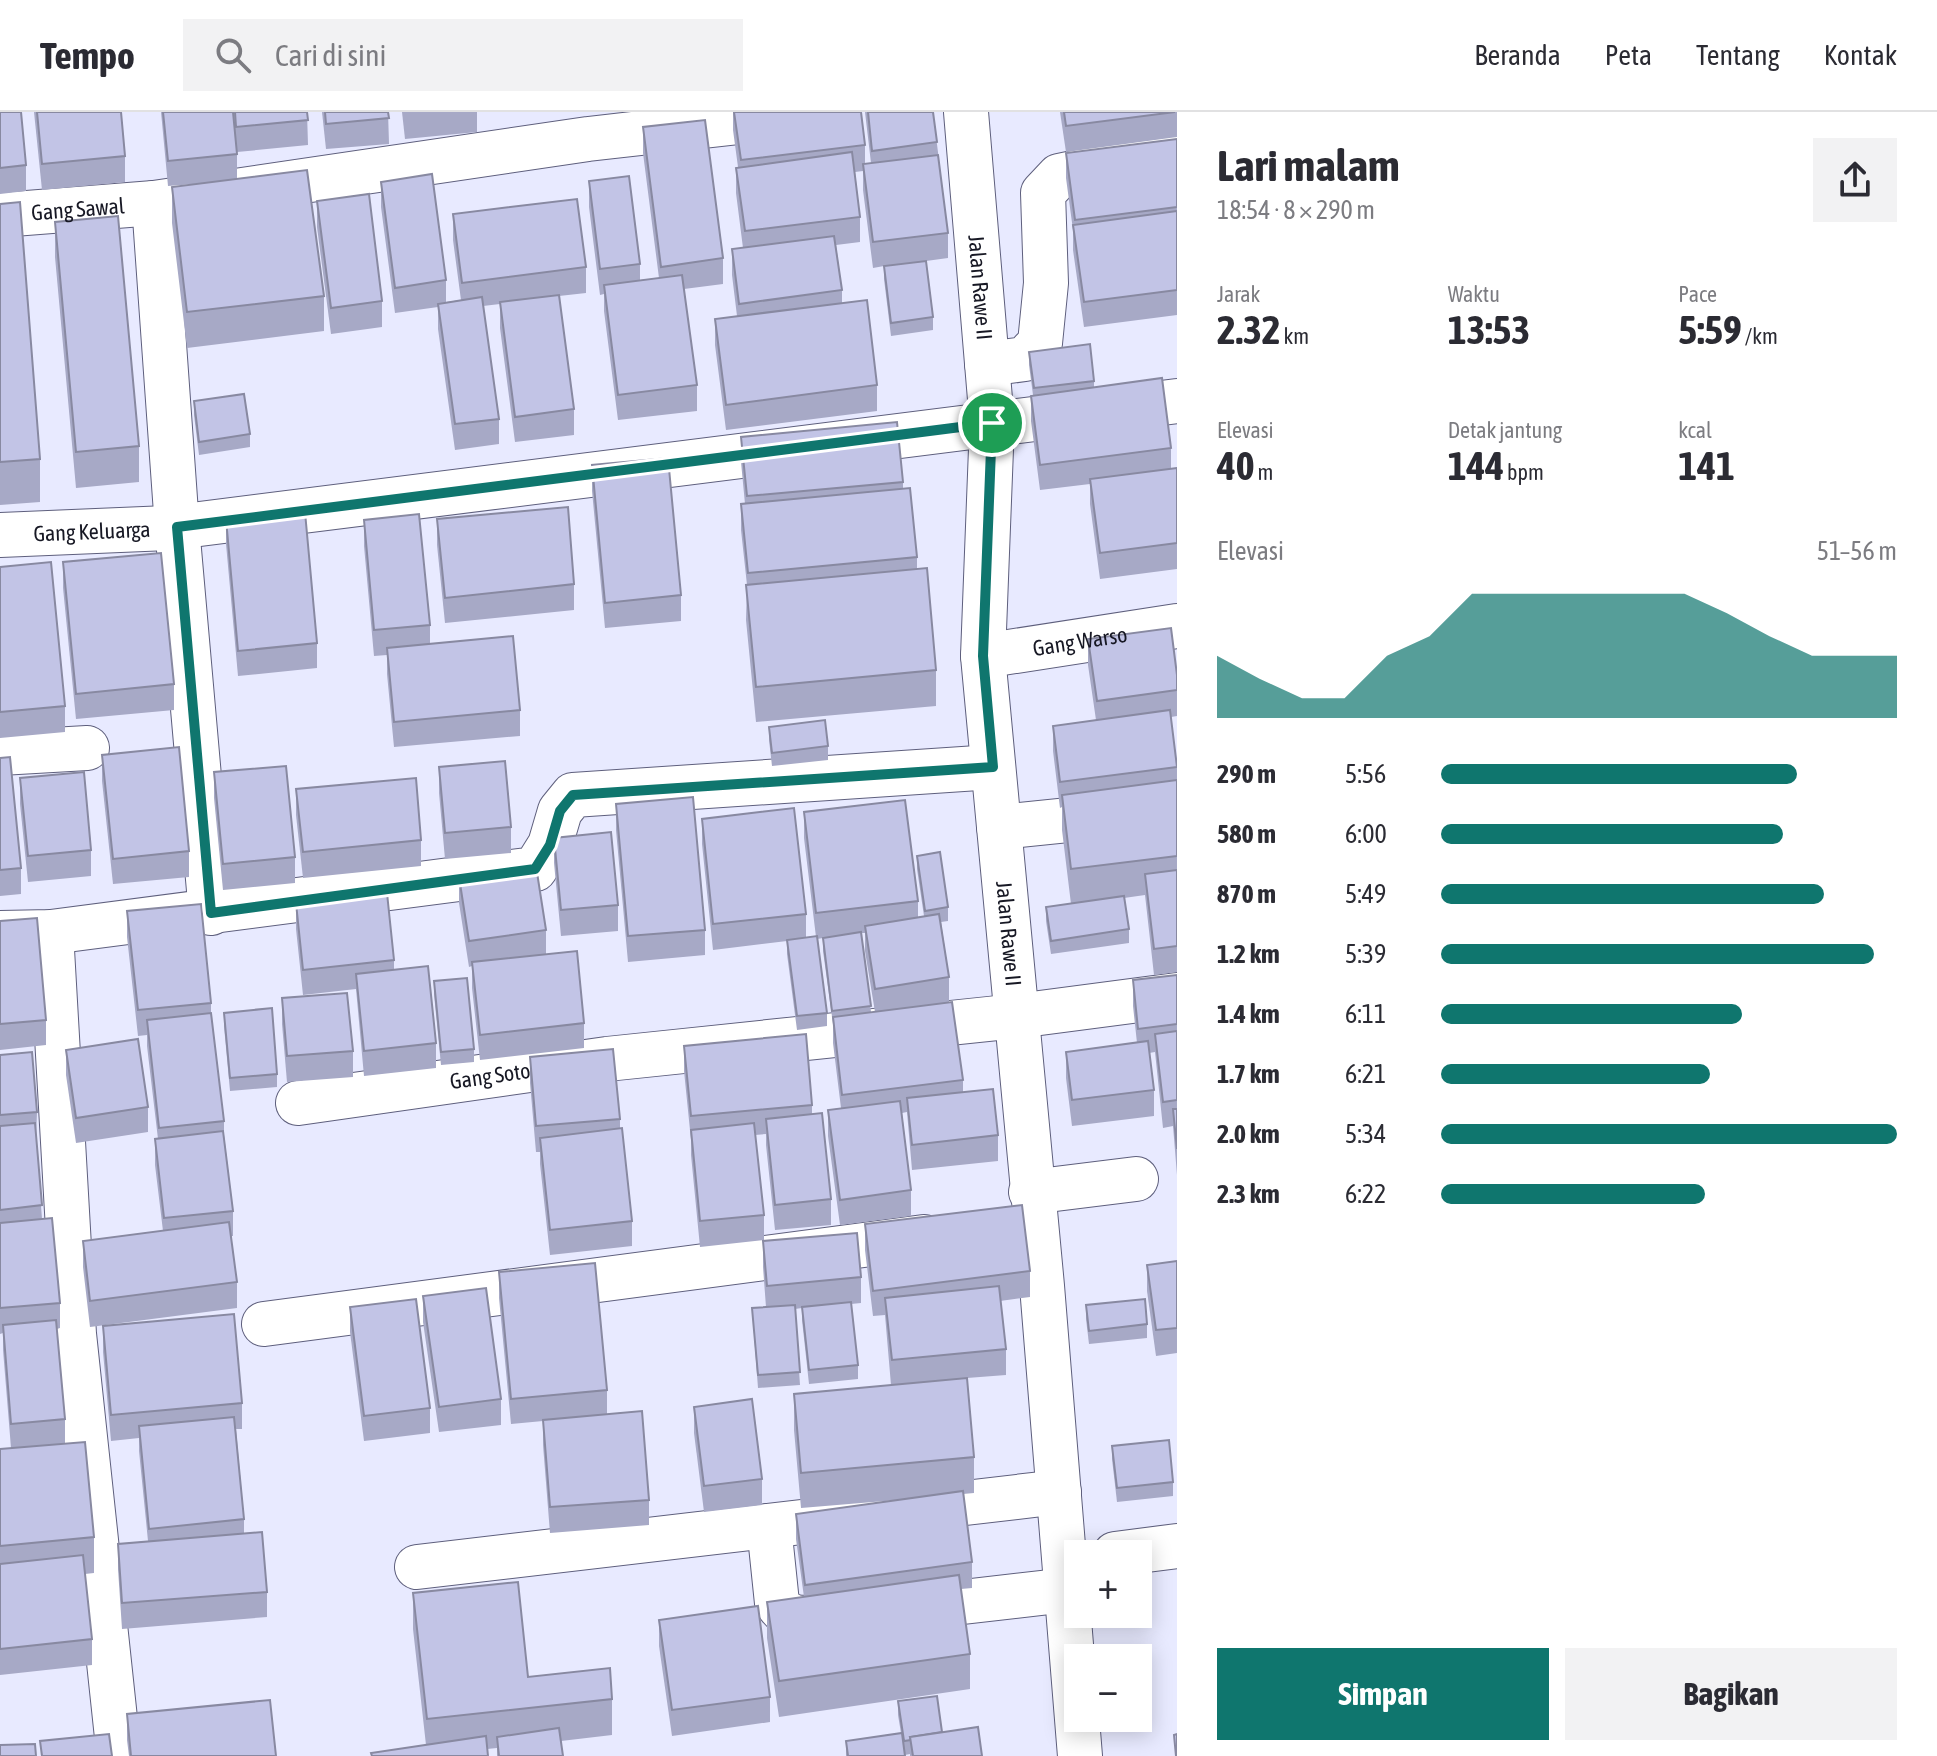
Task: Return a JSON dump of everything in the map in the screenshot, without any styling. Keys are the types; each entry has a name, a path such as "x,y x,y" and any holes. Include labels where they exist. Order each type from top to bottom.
{"street":[{"name":"Gang Sawal","path":"0,215 154,203 588,139 828,112"},
{"name":"Jalan Rawe II","path":"966,112 992,423 983,656 1017,1016 1022,1214 1065,1540"},
{"path":"987,364 1025,359 1040,343 1046,283 1043,193 1059,176 1177,151"},
{"path":"154,203 177,527 211,913"},
{"name":"Gang Keluarga","path":"0,535 177,527 1177,401"},
{"name":"Gang Warso","path":"983,656 1177,626"},
{"path":"0,753 87,748"},
{"path":"0,933 51,932 211,913 535,869 550,845 560,811 573,795 993,767"},
{"path":"999,827 1177,809"},
{"path":"51,932 74,1334 119,1756"},
{"name":"Gang Soto","path":"298,1103 607,1059 1017,1016 1177,995"},
{"path":"1022,1214 1136,1179"},
{"path":"264,1324 955,1233"},
{"path":"417,1567 1059,1492"},
{"path":"769,1526 777,1603 782,1611 798,1618 1064,1571"},
{"path":"1152,1549 1177,1546"},
{"name":"Jalan Rawe II","path":"1072,1628 1080,1756"}],"building":[{"path":"0,112 21,112 26,165 0,168"},
{"path":"37,112 121,112 125,156 42,164"},
{"path":"163,112 233,112 237,154 168,161"},
{"path":"235,112 307,112 308,120 236,127"},
{"path":"325,112 388,112 389,118 326,124"},
{"path":"734,112 861,112 865,145 741,160"},
{"path":"868,112 933,112 937,142 872,151"},
{"path":"1064,112 1175,112 1066,126"},
{"path":"705,120 723,258 661,267 643,127"},
{"path":"1177,139 1177,207 1075,220 1066,153"},
{"path":"852,152 860,217 745,231 736,168"},
{"path":"938,155 948,233 873,242 863,164"},
{"path":"307,170 324,296 187,312 172,187"},
{"path":"432,174 446,280 395,288 381,182"},
{"path":"629,176 640,264 600,269 589,181"},
{"path":"369,194 382,301 331,308 317,201"},
{"path":"577,199 586,267 462,283 453,214"},
{"path":"20,202 40,459 0,462 0,204"},
{"path":"1177,211 1177,290 1084,302 1073,225"},
{"path":"118,216 139,446 76,452 55,222"},
{"path":"834,236 842,290 739,304 732,249"},
{"path":"926,261 933,317 891,323 884,266"},
{"path":"682,275 697,385 618,395 604,285"},
{"path":"559,295 574,409 515,417 500,302"},
{"path":"482,297 499,419 455,424 438,304"},
{"path":"867,300 877,385 726,405 715,319"},
{"path":"1090,344 1094,381 1034,388 1029,352"},
{"path":"1162,378 1171,448 1040,465 1031,396"},
{"path":"244,394 250,434 199,442 194,401"},
{"path":"897,422 903,482 747,496 741,437"},
{"path":"668,458 681,595 605,603 592,465"},
{"path":"1177,468 1177,543 1100,553 1090,479"},
{"path":"910,488 917,557 748,573 741,504"},
{"path":"568,507 574,584 445,598 437,519"},
{"path":"305,512 317,643 238,651 226,519"},
{"path":"419,514 430,625 374,630 364,520"},
{"path":"161,553 174,684 76,694 63,562"},
{"path":"51,562 65,706 0,712 0,567"},
{"path":"927,568 936,670 756,687 746,585"},
{"path":"1171,628 1177,690 1097,701 1088,639"},
{"path":"513,636 520,710 394,722 387,648"},
{"path":"1170,710 1177,767 1060,782 1053,726"},
{"path":"825,720 828,746 772,753 769,727"},
{"path":"179,747 189,851 113,859 102,755"},
{"path":"10,757 21,868 0,870 0,758"},
{"path":"505,761 511,827 445,833 439,767"},
{"path":"286,766 295,857 223,864 214,772"},
{"path":"84,772 91,850 28,856 20,778"},
{"path":"416,778 421,840 303,852 296,789"},
{"path":"1177,780 1177,856 1071,869 1062,795"},
{"path":"693,797 705,930 628,936 616,804"},
{"path":"905,800 918,901 816,913 804,812"},
{"path":"794,808 806,914 713,924 702,819"},
{"path":"611,832 618,905 561,910 554,838"},
{"path":"940,852 948,907 925,911 917,856"},
{"path":"536,866 546,930 469,941 459,877"},
{"path":"1177,870 1177,946 1154,949 1145,874"},
{"path":"387,893 394,960 303,970 296,903"},
{"path":"1124,896 1129,929 1051,941 1046,907"},
{"path":"201,904 211,1003 138,1010 127,911"},
{"path":"939,914 949,977 875,989 865,926"},
{"path":"37,918 46,1020 0,1024 0,921"},
{"path":"861,932 871,1006 832,1011 823,938"},
{"path":"817,936 827,1013 797,1016 787,940"},
{"path":"577,951 584,1023 480,1035 472,962"},
{"path":"428,966 436,1043 364,1051 356,974"},
{"path":"1177,975 1177,1024 1138,1029 1133,980"},
{"path":"467,978 474,1049 441,1052 434,981"},
{"path":"347,993 353,1051 287,1056 282,998"},
{"path":"952,1002 963,1080 842,1095 833,1017"},
{"path":"272,1008 277,1074 230,1078 224,1013"},
{"path":"211,1013 224,1121 159,1128 147,1020"},
{"path":"1177,1031 1177,1100 1163,1102 1155,1034"},
{"path":"806,1034 812,1105 691,1116 684,1046"},
{"path":"138,1039 148,1107 76,1118 66,1050"},
{"path":"1148,1041 1154,1090 1072,1100 1066,1052"},
{"path":"613,1049 620,1119 536,1126 530,1057"},
{"path":"32,1052 37,1112 0,1115 0,1055"},
{"path":"993,1089 998,1135 912,1145 907,1098"},
{"path":"900,1101 911,1190 840,1200 828,1110"},
{"path":"1173,1109 1177,1109 1177,1149"},
{"path":"822,1113 831,1199 775,1205 766,1119"},
{"path":"35,1123 42,1205 0,1210 0,1126"},
{"path":"754,1123 764,1215 700,1221 691,1130"},
{"path":"622,1128 632,1221 550,1230 540,1138"},
{"path":"223,1131 233,1211 164,1218 155,1139"},
{"path":"1022,1205 1030,1271 873,1291 865,1224"},
{"path":"52,1218 60,1303 0,1308 0,1223"},
{"path":"229,1222 237,1282 90,1301 83,1241"},
{"path":"857,1233 861,1277 767,1286 763,1241"},
{"path":"1177,1261 1177,1328 1156,1330 1147,1265"},
{"path":"595,1263 607,1390 511,1399 499,1272"},
{"path":"999,1286 1006,1349 892,1360 885,1298"},
{"path":"486,1288 501,1399 439,1407 423,1296"},
{"path":"416,1299 430,1408 364,1416 350,1307"},
{"path":"1145,1299 1147,1324 1089,1331 1086,1305"},
{"path":"851,1302 858,1365 809,1370 802,1307"},
{"path":"795,1305 800,1372 758,1375 752,1308"},
{"path":"234,1314 242,1403 111,1415 103,1326"},
{"path":"56,1320 65,1419 11,1424 3,1325"},
{"path":"967,1378 974,1457 801,1473 794,1394"},
{"path":"752,1399 762,1479 704,1486 694,1407"},
{"path":"642,1411 649,1500 550,1507 543,1420"},
{"path":"234,1417 244,1519 149,1529 139,1426"},
{"path":"1169,1440 1173,1482 1117,1488 1112,1446"},
{"path":"85,1442 94,1537 0,1546 0,1449"},
{"path":"963,1491 972,1562 805,1585 796,1514"},
{"path":"262,1532 267,1592 122,1603 118,1544"},
{"path":"83,1555 92,1639 0,1649 0,1564"},
{"path":"959,1575 970,1654 779,1681 767,1602"},
{"path":"518,1582 528,1677 610,1668 612,1699 427,1719 413,1593"},
{"path":"758,1606 770,1697 672,1710 659,1620"},
{"path":"937,1696 942,1732 910,1737 911,1740 904,1741 898,1701"},
{"path":"270,1700 276,1756 131,1756 127,1714"},
{"path":"978,1727 982,1756 913,1756 910,1737"},
{"path":"559,1728 563,1756 499,1756 497,1737"},
{"path":"902,1733 905,1756 848,1756 846,1741"},
{"path":"109,1734 112,1756 42,1756 40,1741"},
{"path":"1177,1734 1177,1756 1176,1756 1174,1735"},
{"path":"486,1736 488,1756 372,1756 371,1753"},
{"path":"35,1744 36,1756 0,1756 0,1745"}],"route":[{"path":"992,423 983,656 993,767 573,795 560,811 550,845 535,869 211,913 177,527 992,423"}]}
